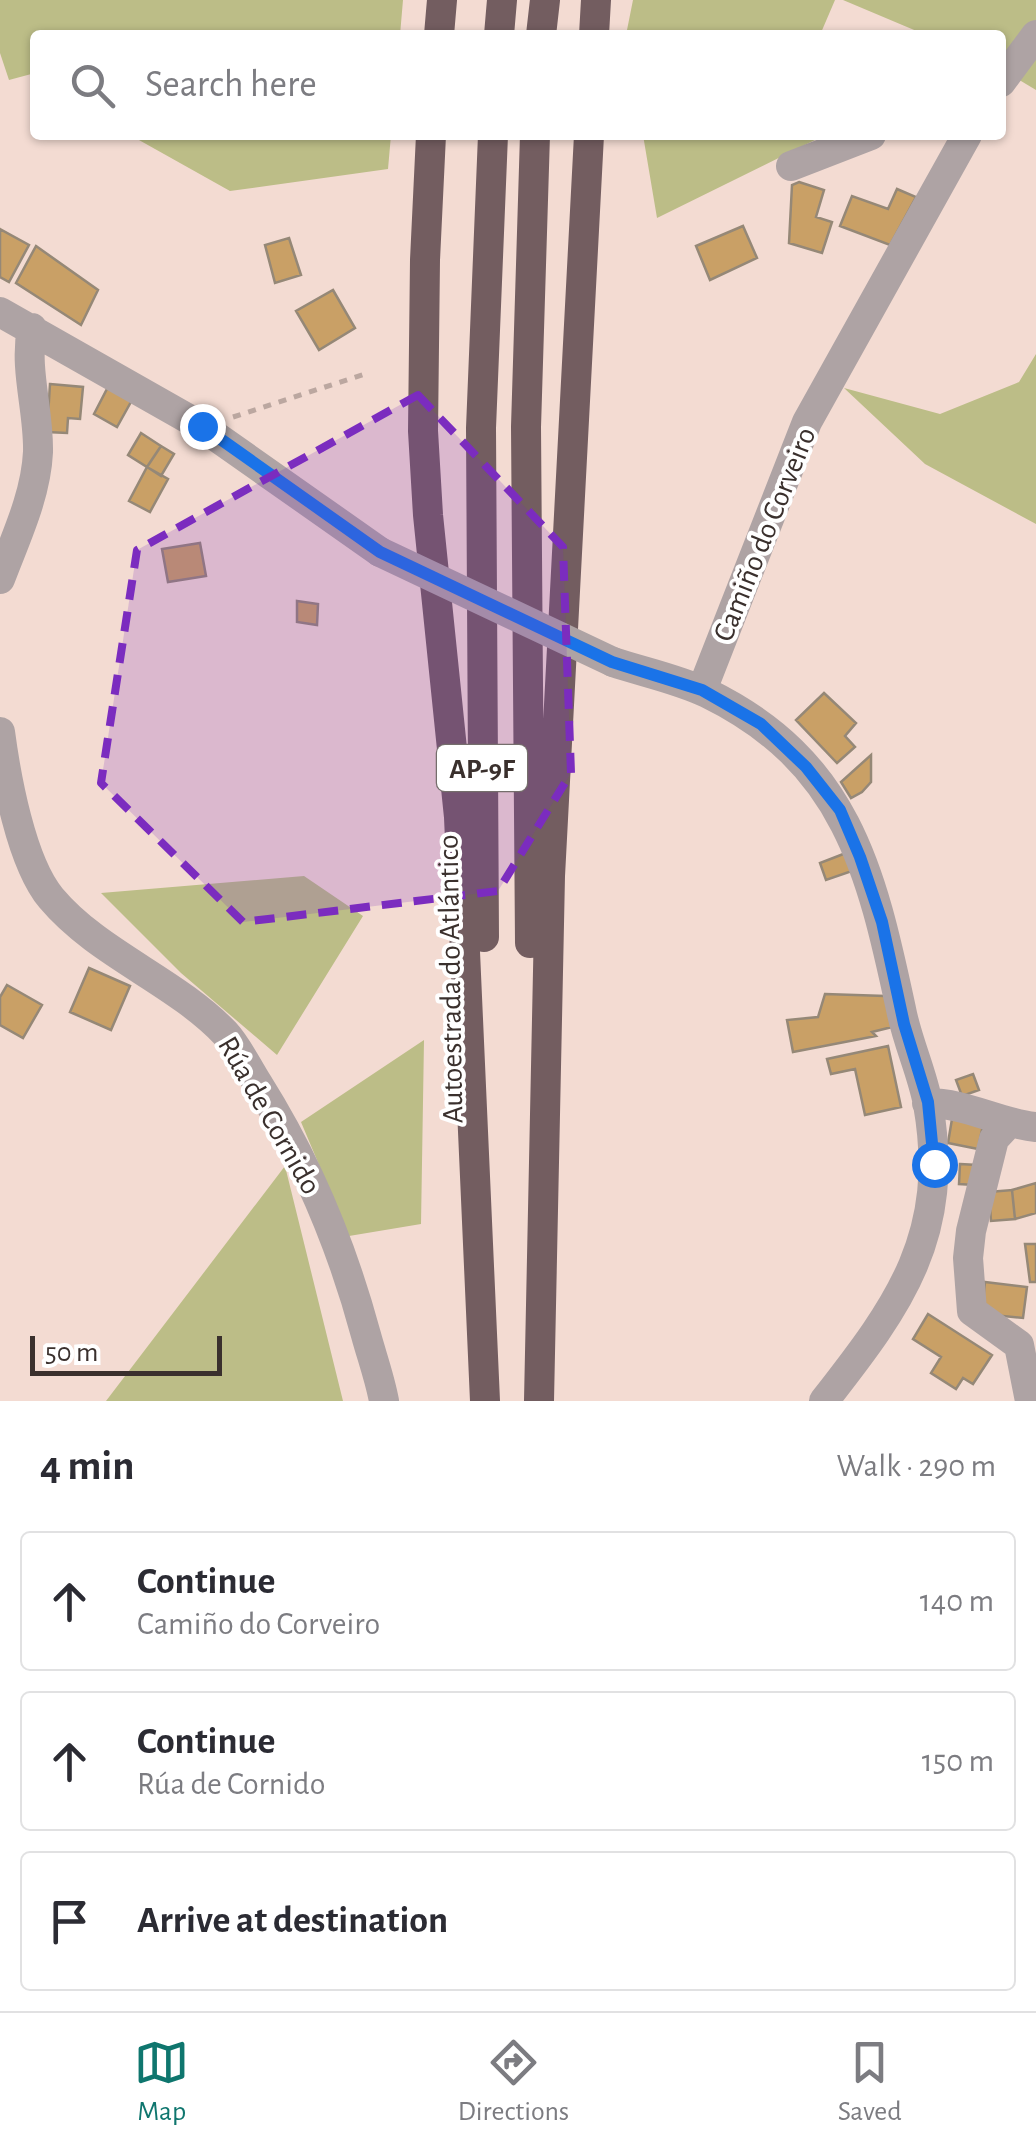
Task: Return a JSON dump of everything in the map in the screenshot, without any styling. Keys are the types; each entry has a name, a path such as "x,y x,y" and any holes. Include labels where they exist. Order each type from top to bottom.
{"highway":[{"path":"437,30 440,0"},
{"path":"499,30 502,0"},
{"path":"541,30 544,0"},
{"path":"594,30 596,0"},
{"path":"432,140 425,260 423,431 459,817 485,1401"},
{"name":"Autoestrada do Atlántico","path":"493,140 482,428 482,836 493,1401"},
{"name":"AP-9F","path":"535,140 526,466 528,894 539,1401"},
{"path":"539,1401 550,876 588,140"}],"street":[{"path":"1006,75 1036,35"},
{"path":"792,166 858,140"},
{"name":"Camiño do Corveiro","path":"702,690 807,422 964,140"},
{"path":"0,312 202,426 380,552 612,662 702,690 761,724 806,767 840,810 882,922 904,1024 928,1102 934,1164 929,1212 917,1257 898,1301 824,1401"},
{"path":"0,579 32,490 38,451 27,351 32,328"},
{"name":"Rúa de Cornido","path":"0,732 6,778 31,863 49,896 84,929 201,1010 228,1036 268,1100 328,1220 354,1292 384,1401"},
{"path":"928,1102 972,1108 1022,1125"},
{"path":"1022,1125 994,1138 968,1258 972,1311 1019,1345 1030,1401"}],"path":[{"path":"202,426 368,373"}],"highlighted area":[{"path":"418,395 563,547 571,773 498,891 243,922 101,783 137,550"}],"green space":[{"path":"0,0 403,0 400,30 30,30 30,74 9,80 0,53"},
{"path":"633,0 835,0 822,30 627,30"},
{"path":"843,0 1036,0 1036,90 1006,72 1006,30 914,30"},
{"path":"139,140 391,140 388,169 230,191"},
{"path":"644,140 815,140 657,218"},
{"path":"1036,354 1036,524 925,464 844,388 940,414 1019,382"},
{"path":"304,876 363,916 277,1055 181,973 101,893"},
{"path":"424,1040 421,1224 349,1236 301,1122"},
{"path":"285,1166 343,1401 106,1401"}],"building":[{"path":"799,182 824,190 816,217 832,222 822,253 789,243 792,185"},
{"path":"897,189 916,197 890,245 840,226 852,196 888,209"},
{"path":"743,226 757,258 710,280 696,246"},
{"path":"0,229 29,245 9,282 0,277"},
{"path":"289,238 301,275 275,283 265,245"},
{"path":"36,246 98,290 81,325 16,283"},
{"path":"333,290 355,328 319,350 296,311"},
{"path":"50,384 83,387 80,419 68,418 67,433 47,432"},
{"path":"108,387 132,400 117,427 94,414"},
{"path":"141,433 161,446 147,467 128,455"},
{"path":"161,446 174,454 161,476 147,467"},
{"path":"147,467 168,479 150,512 129,501"},
{"path":"200,543 206,576 168,582 162,549"},
{"path":"297,601 318,604 317,625 297,622"},
{"path":"824,693 856,723 845,736 855,747 837,763 796,720"},
{"path":"871,755 871,782 851,798 841,782"},
{"path":"846,853 852,871 826,880 820,863"},
{"path":"89,968 130,986 111,1030 70,1012"},
{"path":"7,985 42,1005 23,1038 0,1025 0,997"},
{"path":"825,994 885,996 892,1027 872,1032 876,1036 793,1052 787,1020 818,1017"},
{"path":"888,1046 901,1107 865,1115 855,1069 831,1074 827,1059"},
{"path":"973,1074 979,1090 962,1096 956,1080"},
{"path":"952,1119 983,1125 978,1149 948,1143"},
{"path":"960,1164 977,1165 974,1185 959,1184"},
{"path":"1036,1183 1036,1213 1015,1219 1012,1190"},
{"path":"1012,1190 1015,1219 991,1221 989,1192"},
{"path":"1025,1244 1036,1244 1036,1282 1030,1282"},
{"path":"985,1282 1027,1287 1023,1318 982,1314"},
{"path":"928,1314 992,1355 973,1384 963,1378 956,1389 931,1373 941,1357 913,1339"}],"route":[{"path":"202,426 380,552 612,662 702,690 761,724 806,767 840,810 882,922 904,1024 928,1102 934,1164"}]}
